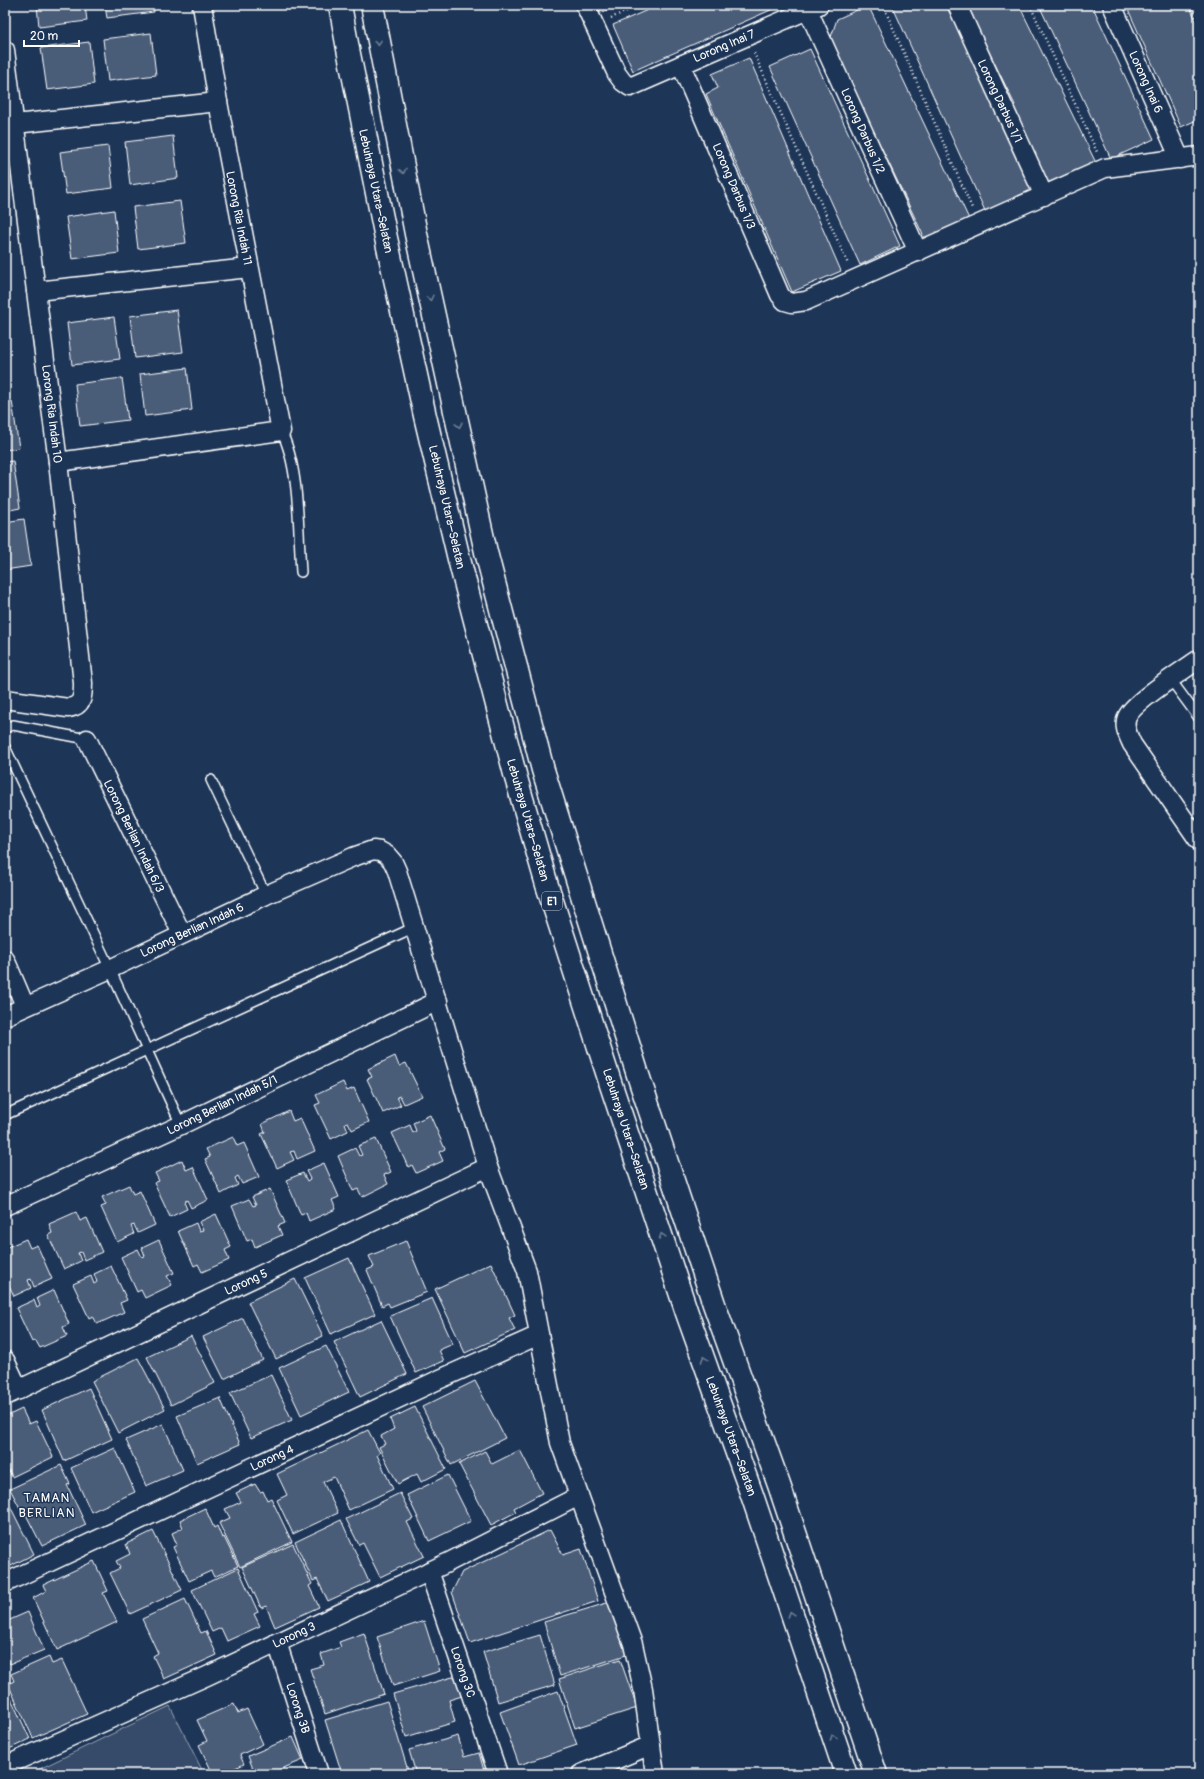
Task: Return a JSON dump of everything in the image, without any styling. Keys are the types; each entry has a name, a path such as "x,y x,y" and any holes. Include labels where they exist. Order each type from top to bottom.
{"highway":[{"name":"Lebuhraya Utara–Selatan","path":"340,5 386,238 425,416 459,559 516,778 547,885 611,1085 687,1313 752,1495 846,1774"},
{"name":"E1","path":"372,5 416,234 486,552 543,770 638,1075 714,1304 779,1485 876,1774"}],"street":[{"name":"Lorong Ria Indah 11","path":"202,5 248,268 281,431"},
{"path":"585,5 594,26"},
{"name":"Lorong Darbus 1/1","path":"957,5 1044,196"},
{"name":"Lorong Inai 6","path":"1112,5 1180,159"},
{"name":"Lorong Inai 7","path":"594,26 617,74 623,82 630,87 813,7"},
{"name":"Lorong Darbus 1/2","path":"813,7 918,252"},
{"name":"Lorong Ria Indah 10","path":"5,50 58,462 83,683 83,695 80,702 75,707 68,708 5,699"},
{"name":"Lorong Darbus 1/3","path":"681,64 780,295 785,301 792,303 806,301 855,280"},
{"path":"15,124 218,102"},
{"path":"855,280 1105,168 1199,156"},
{"path":"36,291 248,268"},
{"path":"58,462 281,431"},
{"path":"1199,659 1132,710 1127,717 1126,725 1132,744 1199,841"},
{"name":"Lorong Berlian Indah 6/3","path":"87,739 182,934"},
{"name":"Lorong Berlian Indah 6","path":"5,1016 110,969 266,895 353,857 373,850 380,851 387,855 393,862 415,927"},
{"path":"415,927 488,1167 527,1271 560,1443 619,1601 633,1644 643,1689 655,1774"},
{"path":"5,959 26,1006"},
{"name":"Lorong Berlian Indah 5/1","path":"5,1206 181,1125 438,1001"},
{"name":"Lorong 5","path":"12,1393 488,1167"},
{"name":"Lorong 4","path":"5,1583 438,1380 539,1335"},
{"path":"5,1360 12,1393"},
{"name":"Lorong 3","path":"5,1766 207,1676 447,1563 579,1496"},
{"name":"Lorong 3C","path":"429,1571 498,1774"},
{"name":"Lorong 3B","path":"277,1642 320,1774"},
{"path":"581,1774 651,1745"}],"lane":[{"path":"281,431 288,444 293,465 301,572"},
{"path":"1171,680 1199,718"},
{"path":"5,728 13,725 87,739"},
{"path":"5,747 110,969 181,1125"},
{"path":"212,780 266,895"},
{"path":"5,1115 415,927"}],"path":[{"path":"594,26 640,5"},
{"path":"883,5 980,225"},
{"path":"1030,5 1105,168"},
{"path":"1191,5 1199,23"},
{"path":"746,36 855,280"}],"shaded area":[{"path":"170,1706 204,1774 29,1774"}],"building":[{"path":"37,5 85,5 87,21 39,27"},
{"path":"105,5 153,5 154,12 107,18"},
{"path":"597,5 619,5 601,13"},
{"path":"659,5 782,5 633,71 613,25"},
{"path":"868,5 969,219 925,239 830,40 837,19"},
{"path":"892,5 949,5 1034,192 986,213"},
{"path":"966,5 1019,5 1097,165 1049,188 1010,108 1015,105"},
{"path":"1039,5 1092,5 1154,139 1111,159"},
{"path":"1126,5 1189,5 1199,27 1199,119 1181,127"},
{"path":"151,33 156,75 108,81 103,39"},
{"path":"89,42 94,84 47,90 41,48"},
{"path":"810,49 900,246 860,265 770,67"},
{"path":"749,58 841,271 792,292 706,94 718,88 712,74"},
{"path":"173,136 178,178 130,185 125,142"},
{"path":"108,146 113,188 66,194 60,152"},
{"path":"180,201 186,243 138,249 133,207"},
{"path":"114,210 119,253 72,259 66,217"},
{"path":"177,310 183,352 135,358 130,316"},
{"path":"114,317 120,359 72,365 67,323"},
{"path":"187,368 192,410 145,416 140,374"},
{"path":"122,378 128,420 80,426 75,384"},
{"path":"12,401 19,448 5,450 5,402"},
{"path":"13,461 20,508 5,511 5,462"},
{"path":"24,519 31,566 5,570 5,522"},
{"path":"395,1056 399,1066 406,1063 422,1096 404,1104 400,1096 397,1097 401,1105 383,1113 367,1079 372,1077 368,1069"},
{"path":"343,1082 347,1091 354,1088 369,1122 352,1130 348,1122 345,1123 348,1131 331,1139 315,1105 320,1103 316,1095"},
{"path":"289,1111 293,1121 300,1118 315,1151 297,1159 294,1151 290,1152 294,1160 277,1168 261,1134 265,1132 262,1124"},
{"path":"430,1115 445,1149 439,1152 443,1161 416,1173 412,1165 408,1167 392,1133 410,1125 413,1133 416,1131 413,1123"},
{"path":"233,1137 237,1146 244,1143 259,1177 242,1184 238,1176 235,1178 238,1185 221,1194 205,1159 210,1157 206,1149"},
{"path":"376,1139 391,1172 384,1175 388,1184 362,1197 358,1189 353,1191 338,1156 355,1148 359,1156 362,1155 358,1146"},
{"path":"182,1160 186,1170 193,1167 208,1200 191,1208 187,1200 184,1202 187,1209 170,1217 154,1183 159,1181 155,1173"},
{"path":"324,1163 339,1197 332,1200 336,1209 309,1221 306,1213 301,1215 286,1180 303,1173 307,1181 310,1179 306,1171"},
{"path":"129,1185 133,1194 140,1191 155,1225 138,1233 134,1225 131,1226 134,1234 117,1242 101,1207 106,1205 102,1197"},
{"path":"270,1189 285,1223 278,1226 282,1235 255,1247 252,1239 247,1241 232,1206 249,1199 253,1206 256,1205 252,1197"},
{"path":"76,1212 80,1221 87,1218 102,1252 84,1260 81,1252 78,1253 81,1261 64,1269 48,1235 52,1233 49,1224"},
{"path":"216,1214 231,1247 225,1250 229,1260 202,1272 198,1264 194,1266 178,1231 196,1223 199,1231 203,1230 199,1222"},
{"path":"26,1239 30,1248 37,1245 52,1279 34,1287 31,1279 28,1280 31,1288 14,1296 5,1277 5,1248"},
{"path":"159,1240 174,1273 167,1276 172,1285 145,1298 141,1290 137,1292 121,1257 138,1249 142,1257 145,1256 142,1248"},
{"path":"406,1241 427,1292 390,1307 388,1303 382,1306 367,1270 374,1267 369,1256"},
{"path":"349,1258 375,1314 331,1334 305,1278"},
{"path":"491,1263 515,1315 509,1318 515,1330 465,1353 435,1289"},
{"path":"111,1266 127,1300 120,1303 124,1312 97,1324 93,1316 89,1318 73,1284 91,1276 94,1284 97,1282 94,1274"},
{"path":"295,1279 323,1336 276,1359 248,1302"},
{"path":"54,1290 69,1324 63,1327 67,1336 40,1348 36,1341 32,1342 16,1308 34,1300 37,1308 40,1306 37,1298"},
{"path":"432,1298 453,1344 439,1350 444,1361 416,1373 390,1316"},
{"path":"243,1318 263,1360 224,1379 203,1337"},
{"path":"381,1320 407,1374 360,1397 334,1342"},
{"path":"191,1336 215,1383 171,1405 147,1357"},
{"path":"326,1346 349,1392 301,1415 279,1368"},
{"path":"138,1358 165,1409 118,1433 92,1381"},
{"path":"271,1375 292,1420 251,1438 230,1393"},
{"path":"475,1381 505,1438 451,1465 422,1407"},
{"path":"89,1388 112,1439 64,1461 42,1410"},
{"path":"220,1398 240,1444 197,1463 177,1416"},
{"path":"415,1407 446,1469 421,1482 417,1474 398,1484 379,1447 385,1444 381,1436 394,1429 390,1419"},
{"path":"22,1409 29,1424 36,1421 53,1457 12,1477 5,1462 5,1417"},
{"path":"163,1424 183,1470 146,1486 126,1440"},
{"path":"368,1430 380,1453 377,1455 393,1489 349,1510 334,1477 323,1482 338,1513 293,1534 277,1500 287,1495 277,1474"},
{"path":"115,1448 135,1492 91,1512 71,1468"},
{"path":"520,1450 542,1493 514,1508 516,1512 491,1525 459,1464 485,1451 492,1464"},
{"path":"61,1465 70,1484 67,1485 86,1525 42,1546 22,1507 20,1508 10,1489"},
{"path":"448,1475 471,1521 429,1541 407,1495"},
{"path":"255,1484 260,1492 263,1491 267,1500 271,1498 292,1542 240,1567 219,1523 230,1518 225,1509 241,1502 236,1493"},
{"path":"400,1493 413,1519 407,1522 424,1556 380,1577 363,1543 359,1545 346,1519"},
{"path":"5,1496 34,1554 5,1569"},
{"path":"205,1508 214,1528 217,1526 222,1538 224,1537 238,1566 214,1577 211,1571 189,1581 173,1547 177,1545 172,1533 183,1528 180,1520"},
{"path":"341,1520 369,1582 328,1601 317,1579 313,1581 295,1542"},
{"path":"550,1530 563,1555 581,1549 598,1601 470,1643 452,1592 462,1572"},
{"path":"153,1531 182,1590 130,1614 110,1573 120,1568 116,1561 130,1554 126,1544"},
{"path":"293,1544 312,1584 309,1586 319,1607 275,1627 266,1606 261,1608 242,1567"},
{"path":"94,1561 108,1591 103,1593 117,1622 57,1650 33,1598 46,1591 43,1585"},
{"path":"238,1568 258,1612 254,1614 260,1626 227,1641 221,1628 212,1632 192,1590"},
{"path":"185,1599 201,1633 206,1631 217,1655 164,1679 153,1656 158,1653 142,1619"},
{"path":"610,1602 626,1655 560,1676 544,1622"},
{"path":"28,1612 44,1650 10,1664 5,1654 5,1622"},
{"path":"424,1621 440,1671 393,1686 377,1637"},
{"path":"364,1633 384,1694 325,1714 310,1669 324,1665 321,1654 341,1647 339,1642"},
{"path":"540,1635 555,1685 498,1702 483,1652"},
{"path":"49,1657 52,1664 62,1660 87,1714 33,1738 8,1684 14,1681 11,1674"},
{"path":"620,1659 637,1708 575,1728 559,1679"},
{"path":"456,1676 462,1696 449,1700 455,1722 406,1737 393,1694"},
{"path":"5,1686 30,1739 5,1751"},
{"path":"558,1691 577,1745 519,1765 500,1712"},
{"path":"387,1701 409,1774 342,1774 325,1720"},
{"path":"234,1704 238,1713 247,1709 263,1744 240,1755 244,1764 222,1774 213,1774 199,1745 207,1741 197,1720"},
{"path":"458,1736 464,1757 479,1753 485,1774 416,1774 409,1750"},
{"path":"293,1737 303,1760 269,1774 255,1774 248,1756"}],"district":[{"name":"TAMAN BERLIAN","path":"47,1504"}]}
